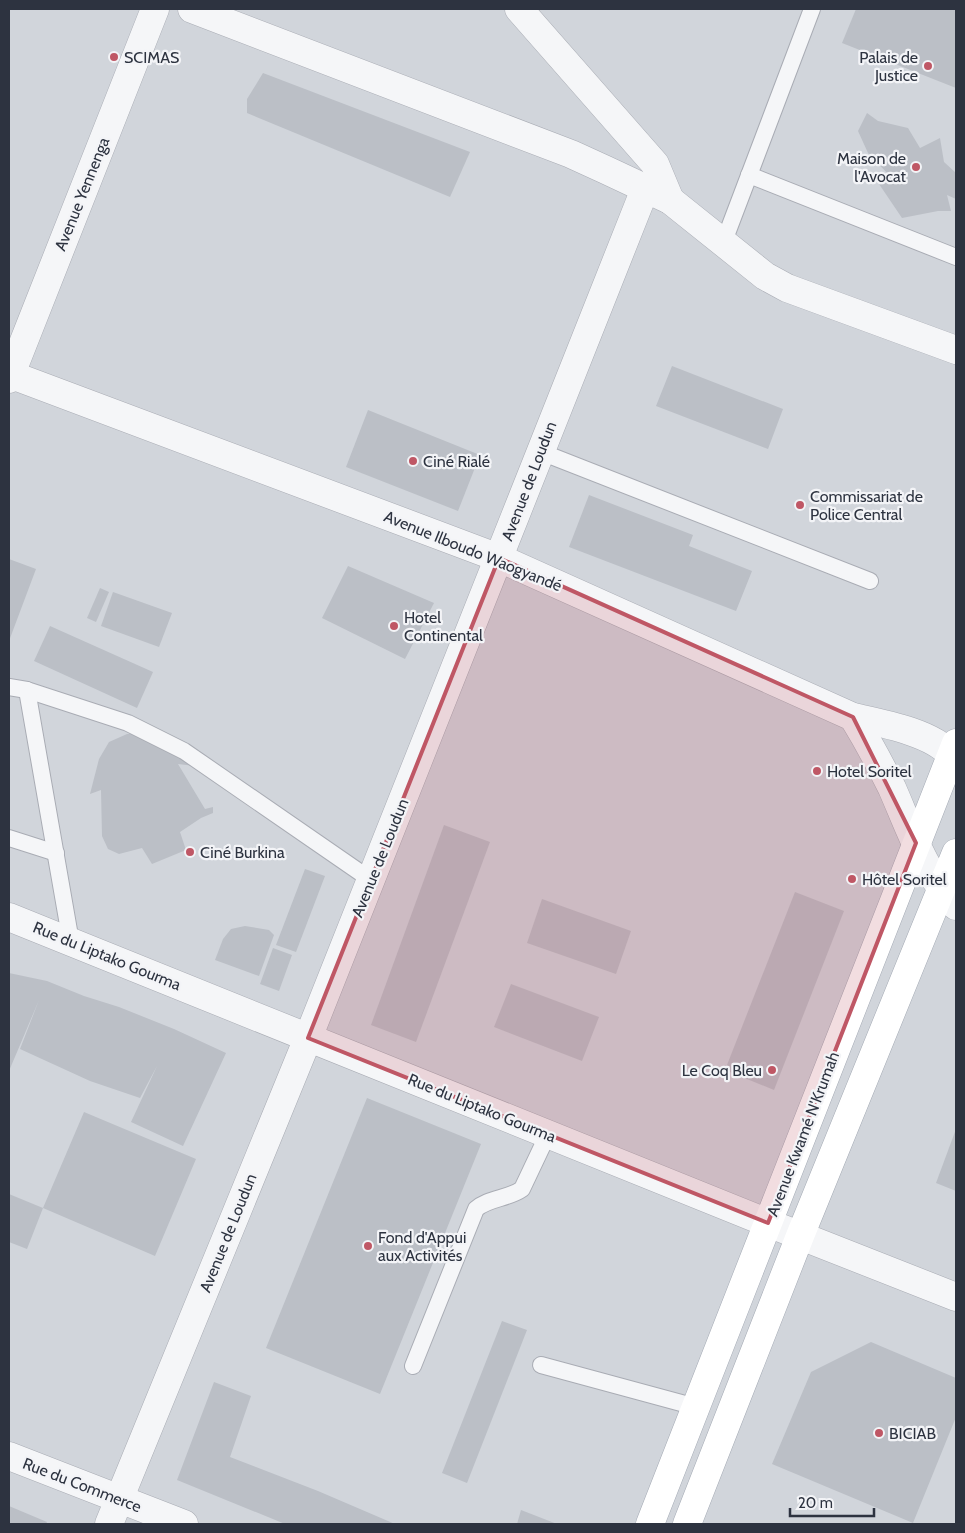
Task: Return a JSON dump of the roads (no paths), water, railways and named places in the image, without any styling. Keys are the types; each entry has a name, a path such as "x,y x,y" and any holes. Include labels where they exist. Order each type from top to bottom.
{"main road":[{"name":"Avenue Kwamé N'Krumah","path":"650,1524 916,843 955,754"},
{"name":"Avenue Kwamé N'Krumah","path":"687,1524 800,1236 949,899 956,853"}],"street":[{"name":"Avenue Yennenga","path":"9,376 155,9"},
{"path":"192,9 571,154 658,195 765,276 787,288 956,350"},
{"path":"519,9 655,164 658,195"},
{"name":"Avenue de Loudun","path":"109,1524 308,1038 541,452 658,195"},
{"name":"Avenue Ilboudo Waogyandé","path":"9,376 499,558 853,717 900,728 955,754"},
{"path":"853,717 876,757 916,843 949,899"},
{"name":"Rue du Liptako Gourma","path":"9,917 956,1297"},
{"name":"Rue du Commerce","path":"9,1456 184,1524"}],"lane":[{"path":"723,244 812,9"},
{"path":"749,175 956,257"},
{"path":"541,452 870,581"},
{"path":"9,688 27,690 128,724 184,751 371,880"},
{"path":"27,690 71,942"},
{"path":"9,838 56,853"},
{"path":"413,1366 476,1209 482,1204 513,1195 522,1189 548,1134"},
{"path":"541,1365 696,1407"}],"place":[{"name":"SCIMAS","path":"114,57"},
{"name":"Palais de Justice","path":"928,66"},
{"name":"Maison de l'Avocat","path":"916,167"},
{"name":"Ciné Rialé","path":"413,461"},
{"name":"Commissariat de Police Central","path":"800,505"},
{"name":"Hotel Continental","path":"394,626"},
{"name":"Hotel Soritel","path":"817,771"},
{"name":"Ciné Burkina","path":"190,852"},
{"name":"Hôtel Soritel","path":"852,879"},
{"name":"Le Coq Bleu","path":"772,1070"},
{"name":"Fond d'Appui aux Activités","path":"368,1246"},
{"name":"BICIAB","path":"879,1433"}]}
